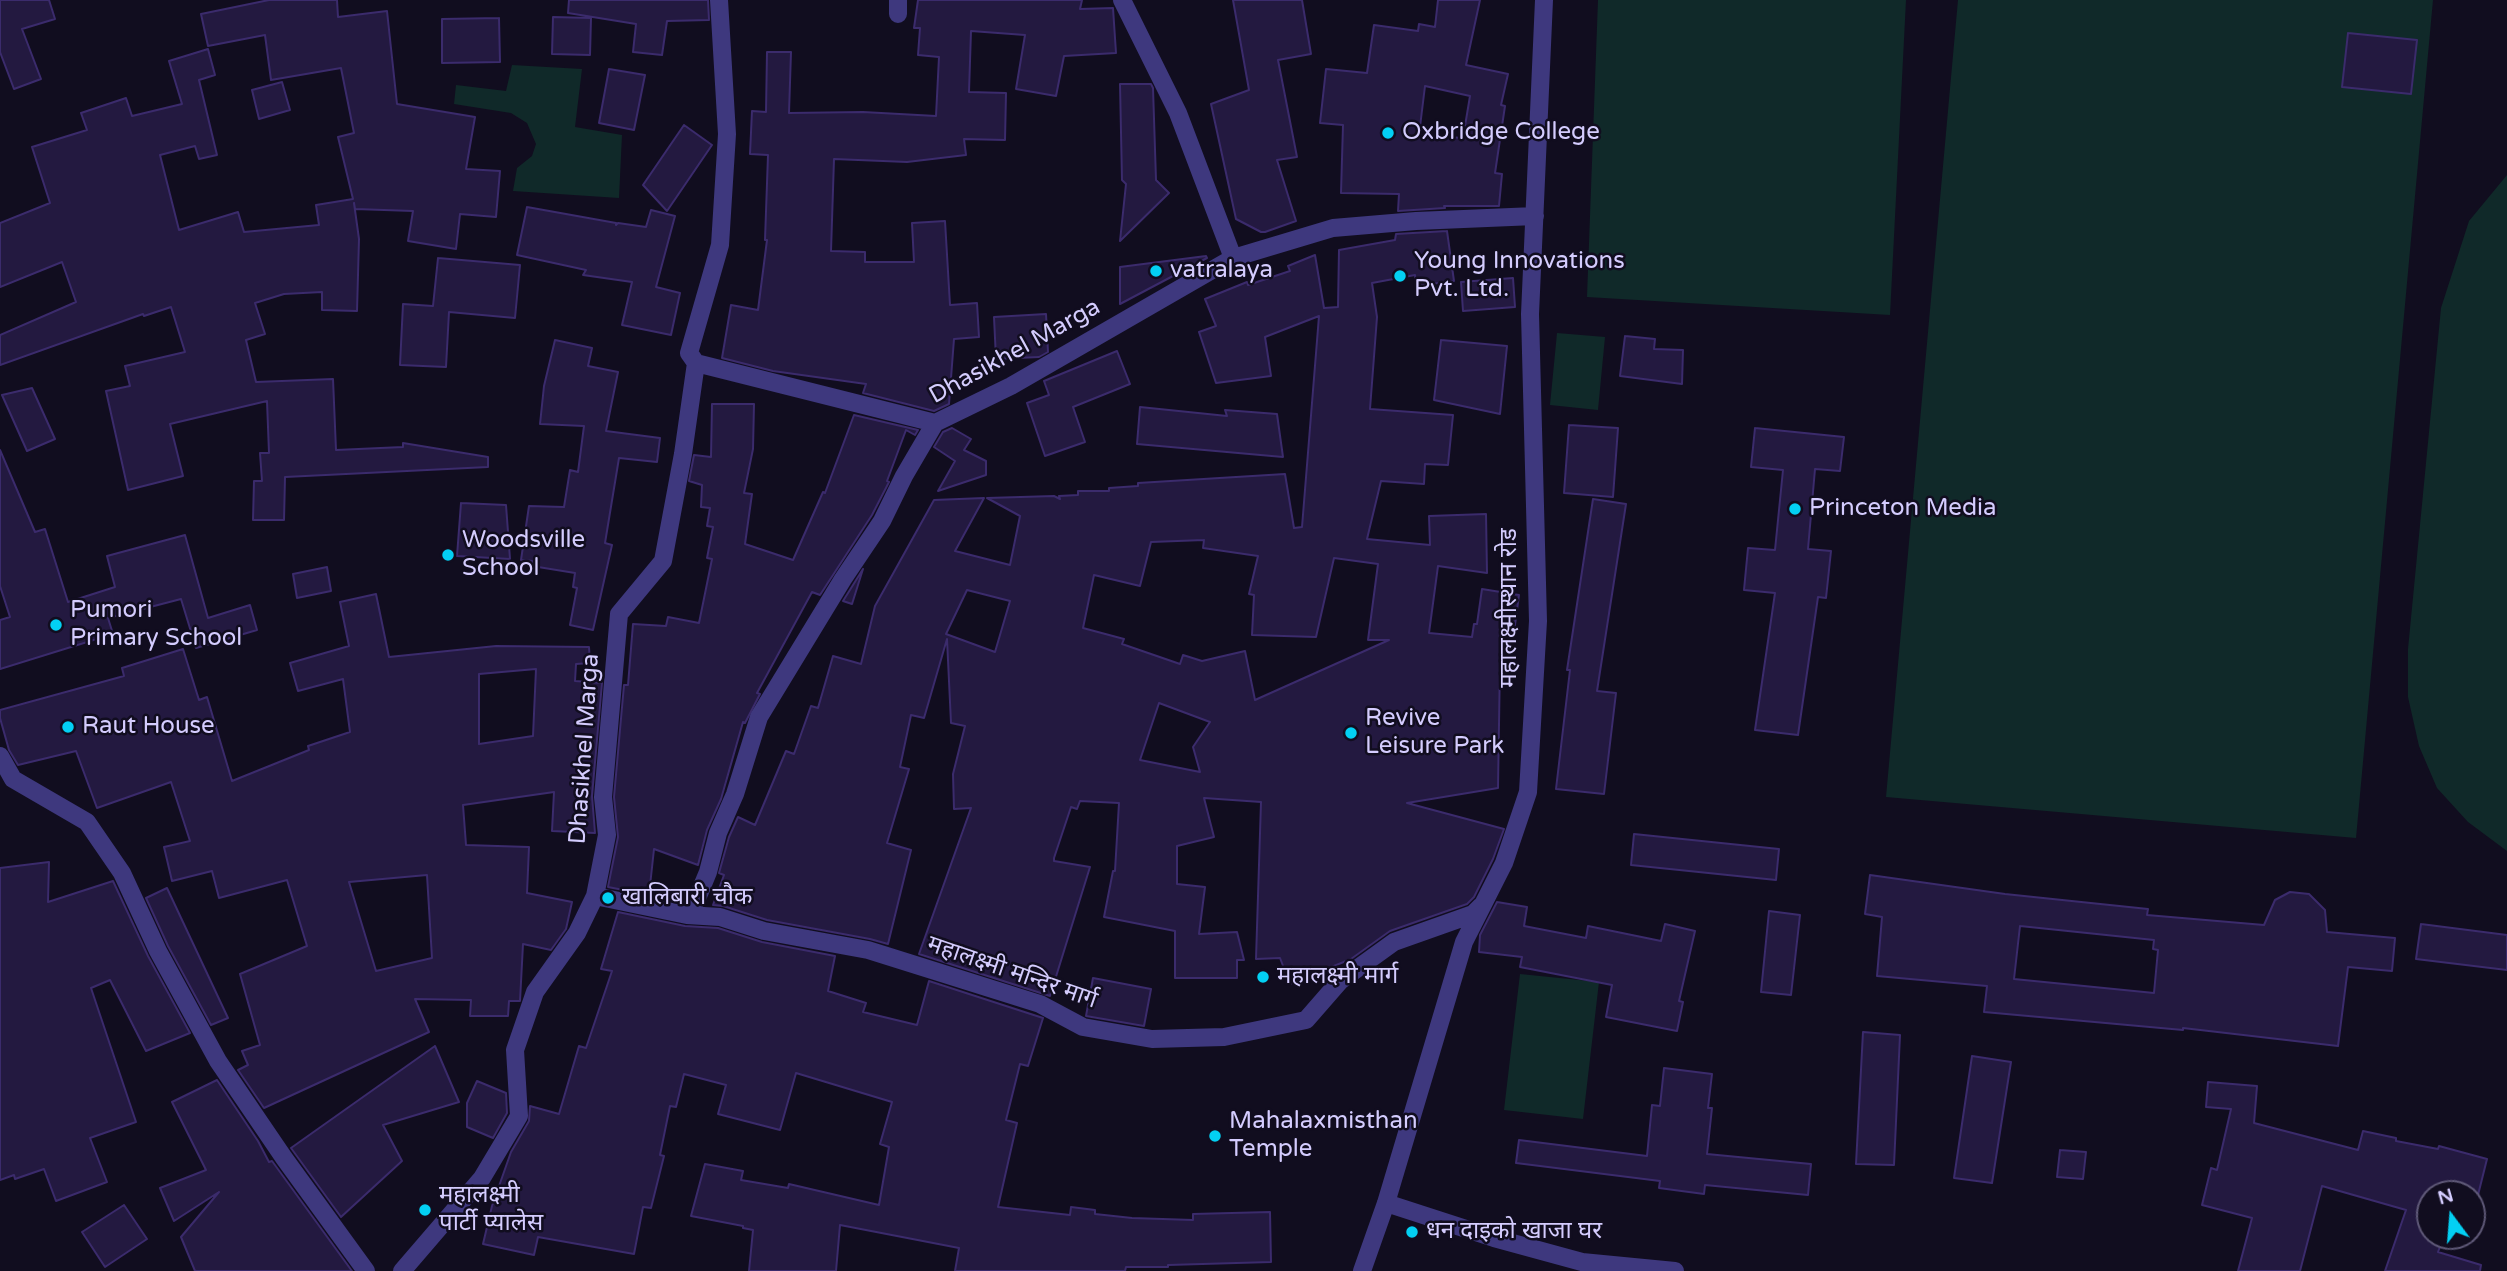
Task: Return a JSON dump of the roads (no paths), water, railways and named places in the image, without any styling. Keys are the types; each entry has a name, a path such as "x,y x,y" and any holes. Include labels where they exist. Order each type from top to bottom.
{"street":[{"name":"Dhasikhel Marga","path":"402,1271 482,1178 519,1116 515,1050 535,992 577,933 595,896 607,835 603,797 619,614 663,561 683,454 696,363 689,353 720,245 727,134 719,0"},
{"path":"1122,0 1178,113 1233,258"},
{"name":"महालक्ष्मीस्थान रोड","path":"1362,1271 1386,1203 1464,942 1504,863 1528,792 1538,621 1530,314 1544,0"},
{"name":"Dhasikhel Marga","path":"687,915 708,872 718,834 735,794 759,717 843,579 882,521 935,423 1011,387 1233,258 1334,228 1535,215"},
{"path":"696,363 935,423"},
{"path":"0,756 13,779 87,822 122,873 158,951 218,1061 366,1271"},
{"name":"महालक्ष्मी मन्दिर मार्ग","path":"687,915 720,917 764,931 868,950 1040,1004 1083,1027 1152,1039 1224,1037 1306,1020 1340,981 1394,942 1473,914 1489,895"},
{"path":"595,896 687,915"},
{"path":"1386,1203 1582,1266 1675,1271"}],"place":[{"name":"Oxbridge College","path":"1388,133"},
{"name":"vatralaya","path":"1156,271"},
{"name":"Young Innovations Pvt. Ltd.","path":"1400,276"},
{"name":"Princeton Media","path":"1795,509"},
{"name":"Woodsville School","path":"448,555"},
{"name":"Pumori Primary School","path":"56,625"},
{"name":"Raut House","path":"68,727"},
{"name":"Revive Leisure Park","path":"1351,733"},
{"name":"खालिबारी चौक","path":"608,898"},
{"name":"महालक्ष्मी मार्ग","path":"1263,977"},
{"name":"Mahalaxmisthan Temple","path":"1215,1136"},
{"name":"महालक्ष्मी पार्टी प्यालेस","path":"425,1210"},
{"name":"धन दाइको खाजा घर","path":"1412,1232"}]}
